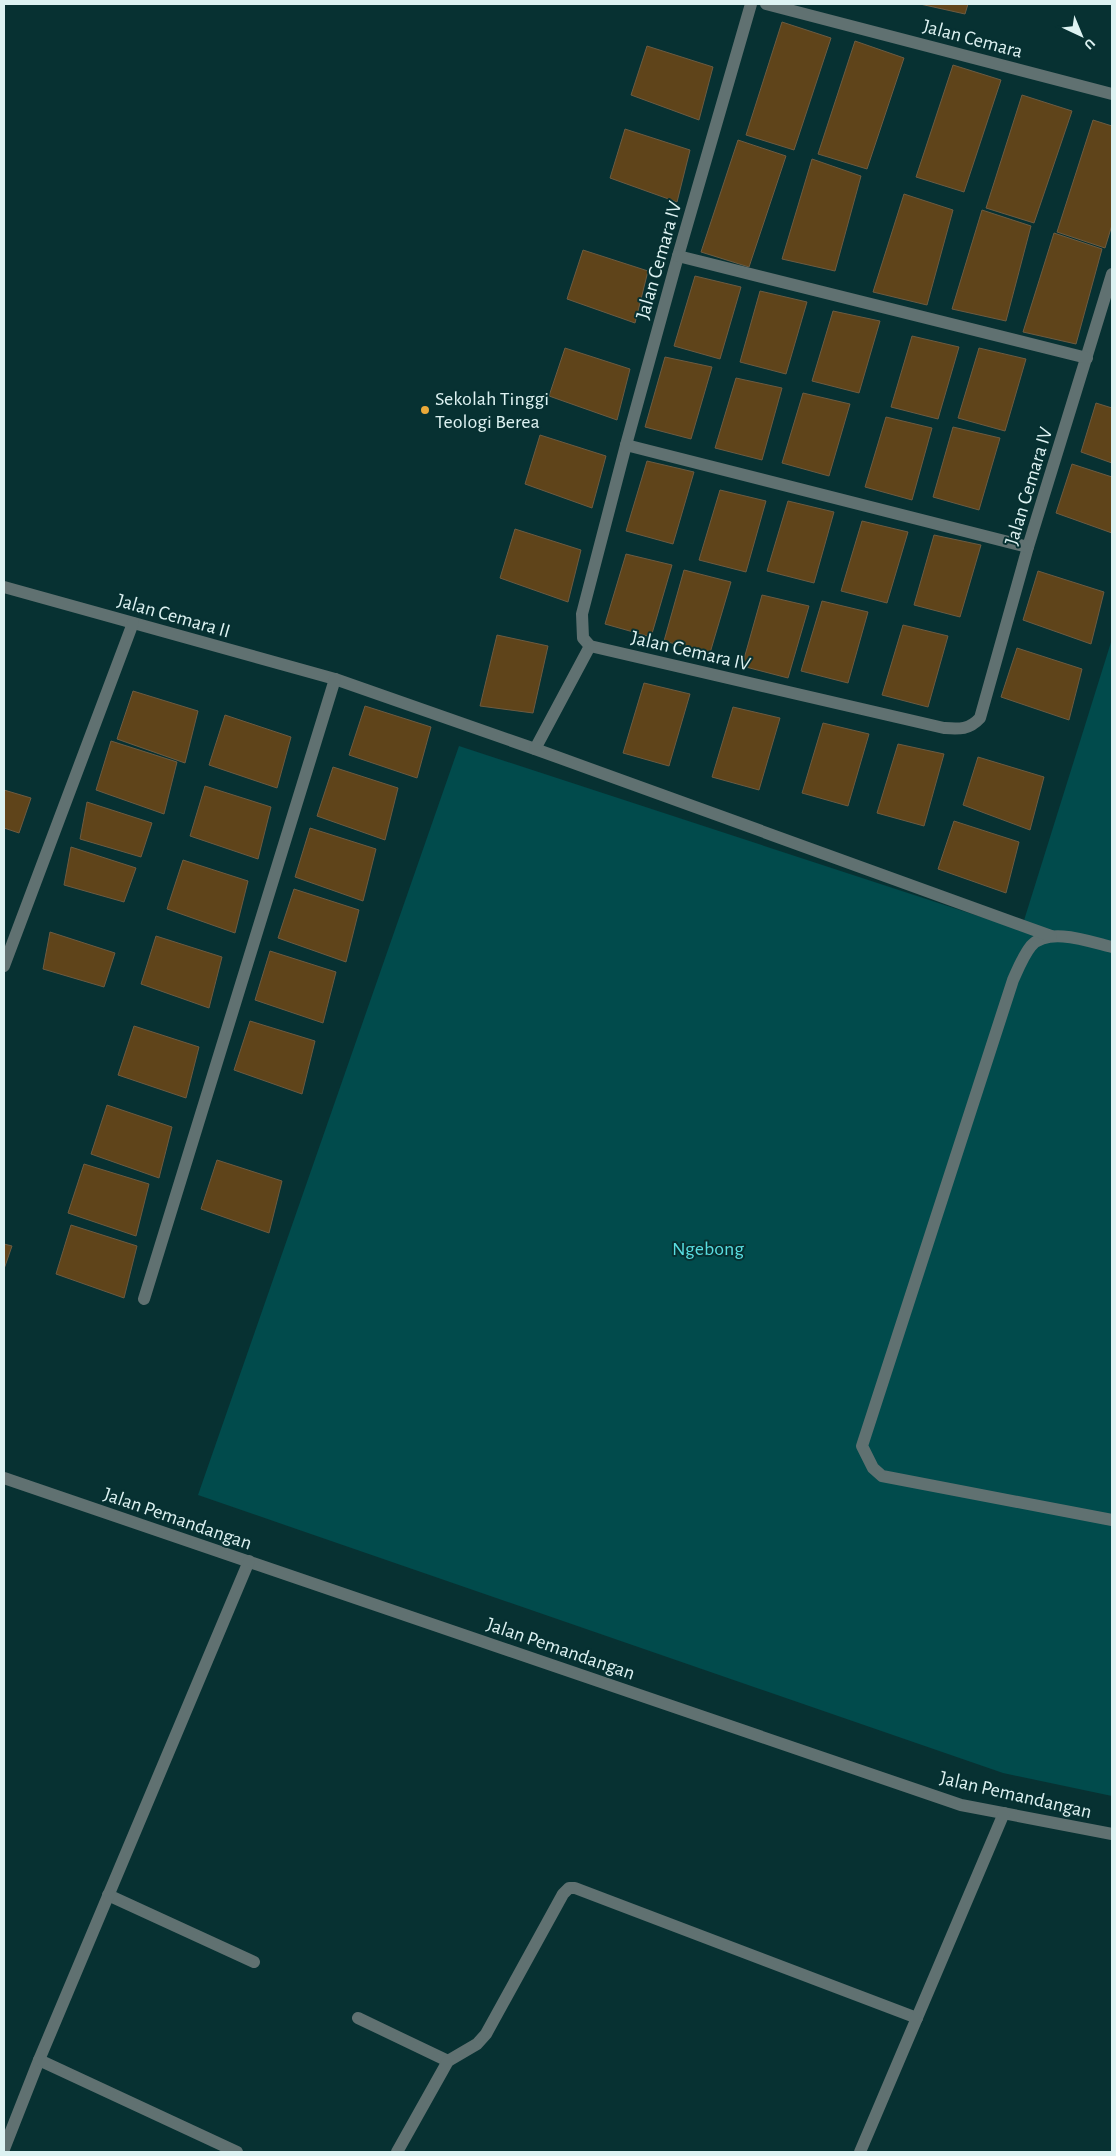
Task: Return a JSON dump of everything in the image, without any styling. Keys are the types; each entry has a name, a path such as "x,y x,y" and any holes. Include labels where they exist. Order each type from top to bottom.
{"street":[{"name":"Jalan Cemara IV","path":"751,4 678,256 582,614 583,638 590,646 944,728 965,728 974,724 980,718 1028,547 1112,274"},
{"name":"Jalan Cemara","path":"766,4 1112,94"},
{"path":"678,256 1087,358"},
{"path":"626,445 1028,547"},
{"name":"Jalan Cemara II","path":"4,587 335,679 535,749 1051,936 1071,937 1112,947"},
{"path":"4,966 133,623"},
{"path":"535,749 590,646"},
{"path":"144,1299 335,679"},
{"path":"1051,936 1041,938 1032,944 1013,980 862,1446 873,1468 882,1476 1112,1520"},
{"name":"Jalan Pemandangan","path":"4,1478 962,1805 1112,1834"},
{"path":"4,2148 39,2060 249,1562"},
{"path":"860,2152 1004,1813"},
{"path":"397,2152 448,2061 477,2044 486,2034 563,1894 569,1888 575,1888 917,2018"},
{"path":"108,1895 254,1962"},
{"path":"358,2018 448,2061"},
{"path":"39,2060 237,2152"}],"green space":[{"name":"Ngebong","path":"1112,639 1112,1796 1003,1773 198,1495 459,746 1021,930"}],"building":[{"path":"920,4 968,4 965,14"},
{"path":"782,22 831,38 794,150 746,135"},
{"path":"855,41 904,58 867,169 818,154"},
{"path":"647,46 713,67 699,120 631,95"},
{"path":"953,65 1001,80 964,192 916,177"},
{"path":"1022,95 1072,111 1034,223 986,208"},
{"path":"1093,120 1112,126 1112,225 1105,248 1057,232"},
{"path":"625,129 690,150 677,202 610,178"},
{"path":"738,140 786,156 749,267 701,252"},
{"path":"812,159 861,176 835,271 782,259"},
{"path":"904,194 953,210 927,305 873,292"},
{"path":"982,210 1031,226 1006,321 952,309"},
{"path":"1054,233 1102,249 1076,344 1023,332"},
{"path":"583,250 648,271 635,323 567,299"},
{"path":"695,276 741,287 720,359 674,346"},
{"path":"760,291 807,302 786,374 740,362"},
{"path":"833,311 880,321 859,393 812,381"},
{"path":"912,336 959,347 938,419 891,407"},
{"path":"565,348 630,369 617,420 549,396"},
{"path":"979,348 1026,359 1005,431 958,418"},
{"path":"665,357 712,367 691,439 645,427"},
{"path":"736,378 782,388 762,460 715,448"},
{"path":"803,393 850,404 829,476 782,463"},
{"path":"1096,403 1112,408 1112,463 1081,452"},
{"path":"886,417 932,428 912,500 865,487"},
{"path":"953,427 1000,438 979,510 933,497"},
{"path":"540,435 606,456 592,508 525,484"},
{"path":"647,461 694,472 673,544 626,531"},
{"path":"1072,464 1112,477 1112,533 1056,513"},
{"path":"720,490 766,501 746,572 699,560"},
{"path":"788,501 834,512 814,583 767,571"},
{"path":"862,521 908,532 887,603 841,591"},
{"path":"515,529 581,550 568,602 500,578"},
{"path":"934,535 981,545 960,617 914,605"},
{"path":"626,554 672,565 651,637 605,624"},
{"path":"684,570 731,582 710,653 664,641"},
{"path":"1038,571 1104,592 1091,644 1023,620"},
{"path":"762,595 809,606 788,678 742,666"},
{"path":"822,601 868,612 848,683 801,671"},
{"path":"903,625 948,636 928,707 882,695"},
{"path":"497,635 548,646 533,713 480,706"},
{"path":"1017,648 1082,669 1069,720 1001,697"},
{"path":"644,683 690,694 669,766 623,753"},
{"path":"133,691 198,711 185,763 117,739"},
{"path":"365,706 431,727 417,778 349,755"},
{"path":"733,707 780,718 759,790 712,777"},
{"path":"225,715 291,737 277,788 209,765"},
{"path":"823,723 869,734 848,806 802,793"},
{"path":"111,741 177,762 164,814 96,790"},
{"path":"898,744 944,754 924,826 877,813"},
{"path":"978,757 1044,777 1030,830 963,805"},
{"path":"333,767 398,788 385,840 317,816"},
{"path":"205,786 271,807 258,859 190,836"},
{"path":"4,790 31,798 19,833 4,828"},
{"path":"87,802 152,823 141,857 80,839"},
{"path":"954,821 1019,842 1006,893 938,869"},
{"path":"310,828 376,849 363,901 295,877"},
{"path":"71,847 136,868 124,902 64,885"},
{"path":"183,860 248,881 235,933 167,909"},
{"path":"294,889 359,910 346,962 278,938"},
{"path":"50,932 115,953 104,987 43,969"},
{"path":"156,936 222,957 209,1008 141,984"},
{"path":"270,951 336,972 323,1023 255,1000"},
{"path":"250,1021 315,1041 302,1094 234,1070"},
{"path":"134,1026 199,1047 186,1098 118,1075"},
{"path":"107,1105 172,1127 159,1178 91,1154"},
{"path":"217,1160 282,1181 269,1233 201,1209"},
{"path":"84,1164 149,1184 136,1236 68,1213"},
{"path":"71,1225 137,1246 124,1298 56,1274"},
{"path":"4,1244 12,1246 4,1269"}],"place":[{"name":"Sekolah Tinggi Teologi Berea","path":"425,410"}]}
